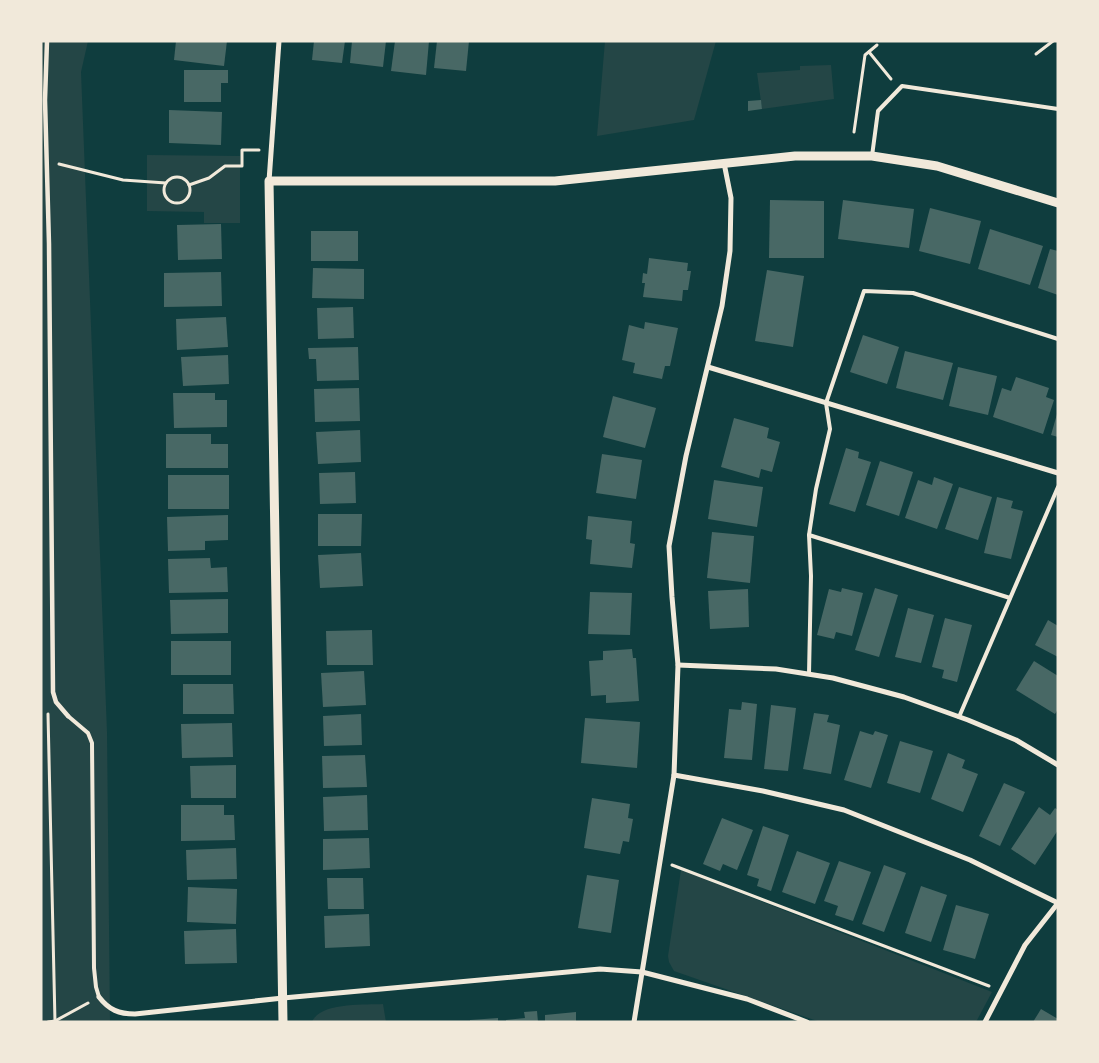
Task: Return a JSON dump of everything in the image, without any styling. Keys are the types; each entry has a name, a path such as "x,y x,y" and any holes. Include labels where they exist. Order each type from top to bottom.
{"street":[{"path":"47,41 46,161 53,692 59,706 68,716"},
{"path":"279,41 269,181 283,1022"},
{"path":"269,181 555,181 795,156 872,156 937,166 1058,202"},
{"path":"634,1022 674,775 678,665 669,546 686,456 722,306 730,251 730,198 724,162"},
{"path":"708,367 1058,473"},
{"path":"678,665 776,669 833,678 904,697 959,717 1016,740 1058,765"},
{"path":"674,775 763,791 844,810 970,860 1058,903 1025,945 985,1022"},
{"path":"99,997 110,1009 135,1014 283,998 600,969 642,972 747,999 807,1022"}],"lane":[{"path":"872,156 878,110 902,86 1058,109"},
{"path":"809,674 811,576 809,535 816,490 830,429 826,403 864,291 913,293 1058,339"},
{"path":"959,717 1058,487"},
{"path":"809,535 1010,598"},
{"path":"68,716 88,733 92,743 94,968 99,997"}],"path":[{"path":"1036,54 1053,41"},
{"path":"854,132 865,56 877,45"},
{"path":"869,52 899,88"},
{"path":"189,185 209,178 224,166 242,166 242,150 272,150"},
{"path":"46,161 123,180 166,183 177,177 185,180 189,185 190,191 187,199 183,202 175,203 171,201 165,195 166,183"},
{"path":"53,692 48,722 54,1021"},
{"path":"660,860 1001,990"},
{"path":"48,1022 54,1021 99,997"}],"shaded area":[{"path":"41,41 88,41 81,72 107,732 110,1022 41,1022"},
{"path":"605,41 716,41 694,120 597,136"},
{"path":"831,65 834,99 762,109 757,73 800,70 800,66"},
{"path":"147,155 240,156 240,223 204,223 204,212 147,211"},
{"path":"681,870 992,992 976,1022 820,1022 674,971 668,956"},
{"path":"383,1004 386,1022 312,1022 324,1011 333,1008"}],"building":[{"path":"176,41 227,41 224,66 174,60"},
{"path":"314,41 345,41 342,63 312,60"},
{"path":"352,41 386,41 383,67 350,63"},
{"path":"395,41 429,41 426,75 391,71"},
{"path":"437,41 469,41 466,71 434,68"},
{"path":"184,70 228,70 228,83 221,83 221,102 184,102"},
{"path":"761,100 762,109 748,111 748,101"},
{"path":"169,110 222,112 221,145 169,143"},
{"path":"770,200 824,201 824,258 769,258"},
{"path":"843,200 914,209 909,248 838,239"},
{"path":"930,208 981,221 970,264 919,251"},
{"path":"221,224 222,259 178,260 177,225"},
{"path":"990,229 1043,246 1030,285 978,269"},
{"path":"311,231 358,231 358,261 311,261"},
{"path":"1050,249 1058,251 1058,295 1038,288"},
{"path":"649,258 688,263 687,271 691,271 688,290 683,290 682,301 643,297 645,283 642,283 643,273 647,274"},
{"path":"313,268 364,269 364,299 312,298"},
{"path":"767,270 804,276 793,347 755,341"},
{"path":"221,272 222,306 164,307 164,273"},
{"path":"353,307 354,338 318,339 317,308"},
{"path":"226,317 228,347 177,350 176,319"},
{"path":"645,322 678,328 670,366 665,366 662,379 633,373 635,363 622,360 629,325 644,329"},
{"path":"863,335 899,347 887,384 850,372"},
{"path":"358,347 359,380 317,381 316,359 309,359 308,348"},
{"path":"905,351 953,363 943,400 896,388"},
{"path":"228,355 229,384 183,386 181,357"},
{"path":"958,367 997,376 988,415 949,406"},
{"path":"1016,377 1049,388 1046,397 1054,400 1043,434 993,417 1002,388 1011,391"},
{"path":"359,388 360,421 315,422 314,389"},
{"path":"173,393 215,393 215,400 227,400 227,427 174,428"},
{"path":"613,396 656,408 645,448 603,437"},
{"path":"1058,414 1058,437 1051,435"},
{"path":"734,418 769,428 767,438 780,442 772,472 761,469 759,478 721,467"},
{"path":"360,430 361,462 318,464 316,432"},
{"path":"166,434 211,434 211,444 228,444 228,468 166,468"},
{"path":"846,448 859,452 858,458 871,462 855,512 829,504"},
{"path":"602,454 642,460 636,499 596,493"},
{"path":"880,461 913,472 899,516 866,505"},
{"path":"355,472 356,503 320,504 319,473"},
{"path":"168,475 229,475 229,509 168,509"},
{"path":"934,477 953,484 937,529 905,518 918,480 932,485"},
{"path":"714,480 763,487 757,527 708,519"},
{"path":"959,487 992,497 978,540 945,529"},
{"path":"997,497 1013,501 1011,508 1023,511 1011,559 984,553"},
{"path":"318,514 362,514 361,546 318,546"},
{"path":"228,515 228,540 205,541 205,550 168,551 167,517"},
{"path":"588,516 632,521 630,543 635,544 632,568 590,564 592,540 586,539"},
{"path":"712,532 754,536 750,583 707,578"},
{"path":"361,553 363,586 320,588 318,555"},
{"path":"210,558 211,568 227,567 228,592 169,593 168,559"},
{"path":"842,588 863,593 852,636 836,632 834,639 817,635 829,589 841,592"},
{"path":"875,588 898,595 879,657 855,650"},
{"path":"748,589 749,627 710,629 708,591"},
{"path":"590,592 632,593 630,635 588,634"},
{"path":"228,599 228,633 171,634 170,600"},
{"path":"908,608 934,615 921,663 895,657"},
{"path":"945,618 972,625 957,682 942,678 944,670 932,667"},
{"path":"1048,620 1058,626 1058,657 1035,645"},
{"path":"372,630 373,665 327,665 326,631"},
{"path":"171,641 231,641 231,675 171,675"},
{"path":"632,649 633,658 636,658 639,701 606,703 606,695 591,696 589,661 603,660 603,651"},
{"path":"1034,661 1058,676 1058,709 1055,714 1016,690"},
{"path":"364,671 366,705 323,707 321,673"},
{"path":"183,684 233,684 234,714 183,714"},
{"path":"742,702 757,704 752,760 724,758 729,709 741,710"},
{"path":"771,705 796,708 788,771 764,769"},
{"path":"814,713 829,715 827,722 840,725 831,774 803,769"},
{"path":"361,714 362,745 324,746 323,716"},
{"path":"585,718 640,722 637,768 581,763"},
{"path":"232,723 233,757 182,758 181,724"},
{"path":"860,731 873,735 875,731 888,735 871,788 844,780"},
{"path":"900,741 933,751 920,793 887,783"},
{"path":"948,753 965,760 962,768 978,774 963,812 931,799"},
{"path":"365,755 367,787 323,788 322,756"},
{"path":"236,765 236,798 191,798 190,766"},
{"path":"1004,783 1025,792 1000,846 979,836"},
{"path":"367,795 368,830 324,831 323,797"},
{"path":"592,798 630,804 628,818 633,819 629,842 623,841 620,854 584,848"},
{"path":"181,805 224,805 224,815 234,815 235,840 181,841"},
{"path":"1039,807 1050,815 1055,808 1058,810 1058,830 1035,865 1011,849"},
{"path":"722,818 753,830 737,870 723,864 720,871 703,864"},
{"path":"763,826 789,835 771,891 757,886 759,879 747,875"},
{"path":"369,838 370,868 323,870 323,839"},
{"path":"236,848 237,879 187,880 186,850"},
{"path":"797,851 830,863 815,904 782,892"},
{"path":"839,861 871,872 853,921 835,915 838,906 824,901"},
{"path":"884,865 906,873 884,932 862,924"},
{"path":"587,875 619,880 611,933 578,928"},
{"path":"327,878 363,878 364,909 328,909"},
{"path":"921,886 947,895 931,942 905,933"},
{"path":"188,887 237,889 236,924 187,922"},
{"path":"956,905 989,914 975,959 943,950"},
{"path":"369,914 370,946 325,948 324,916"},
{"path":"236,929 237,963 185,964 184,931"},
{"path":"1041,1009 1058,1019 1058,1022 1033,1022"},
{"path":"537,1011 538,1022 506,1022 506,1020 525,1018 524,1012"},
{"path":"576,1012 576,1022 545,1022 545,1015"},
{"path":"498,1018 498,1022 470,1022 470,1020"}]}
